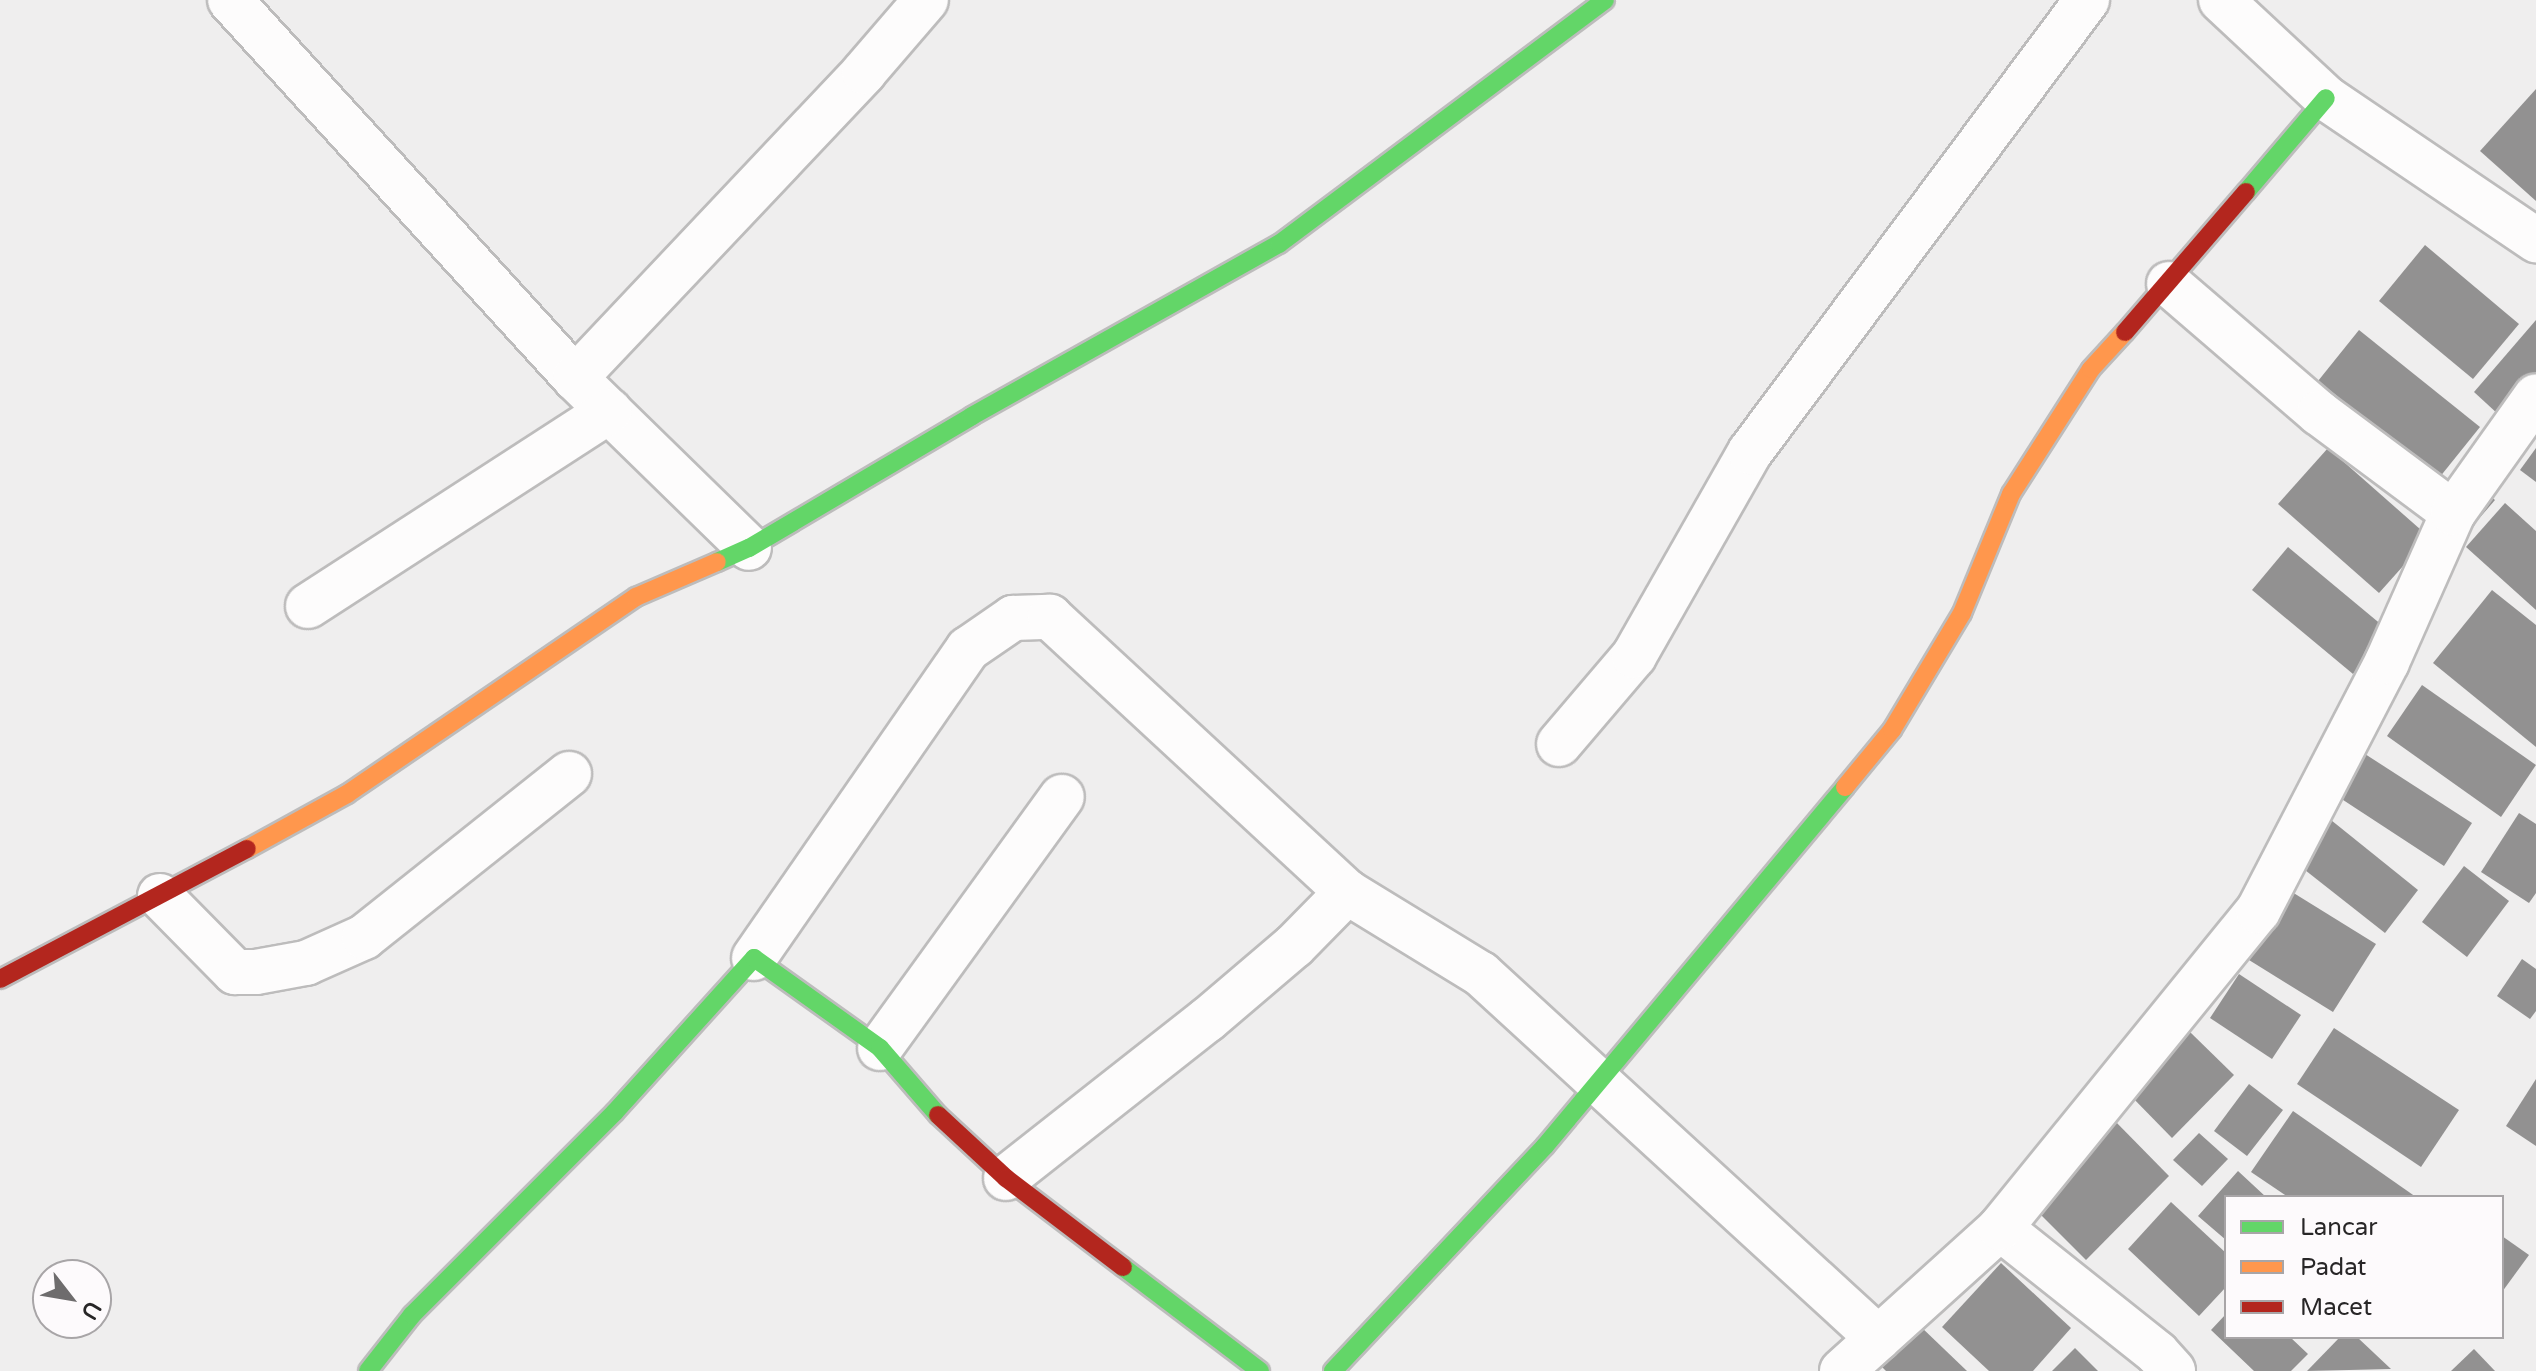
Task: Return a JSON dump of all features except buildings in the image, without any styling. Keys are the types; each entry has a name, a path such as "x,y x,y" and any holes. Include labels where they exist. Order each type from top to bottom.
{"street":[{"path":"230,0 575,378 749,548"},
{"path":"575,378 864,72 926,0"},
{"path":"0,979 347,794 636,597 749,548 972,416 1279,244 1605,0"},
{"path":"1559,744 1634,656 1750,452 2087,0"},
{"path":"2221,0 2326,98 2536,240"},
{"path":"1333,1371 1545,1146 1892,730 1962,613 2011,494 2091,369 2169,284 2326,98"},
{"path":"2169,284 2319,413 2453,513"},
{"path":"1842,1371 2000,1228 2258,911 2387,662 2453,513 2536,396"},
{"path":"308,606 610,411"},
{"path":"368,1371 412,1315 614,1113 754,958 968,649 1013,618 1050,617 1347,892 1481,974 1601,1080 1878,1338"},
{"path":"160,896 235,972 256,972 306,963 364,937 569,774"},
{"path":"880,1048 1062,797"},
{"path":"1006,1178 1207,1020 1294,946 1347,892"},
{"path":"754,958 880,1048 950,1129 1006,1178 1260,1371"},
{"path":"2000,1228 2157,1353 2173,1371"}],"traffic: fast":[{"path":"717,562 749,548 972,416 1279,244 1605,0"},
{"path":"2246,192 2326,98"},
{"path":"1333,1371 1545,1146 1845,787"},
{"path":"368,1371 412,1315 614,1113 754,958 880,1048 938,1115"},
{"path":"1123,1267 1260,1371"}],"traffic: slow":[{"path":"1845,787 1892,730 1962,613 2011,494 2091,369 2125,332"},
{"path":"247,849 347,794 636,597 717,562"}],"traffic: jam":[{"path":"2125,332 2246,192"},
{"path":"0,979 247,849"},
{"path":"938,1115 1006,1178 1123,1267"}]}
